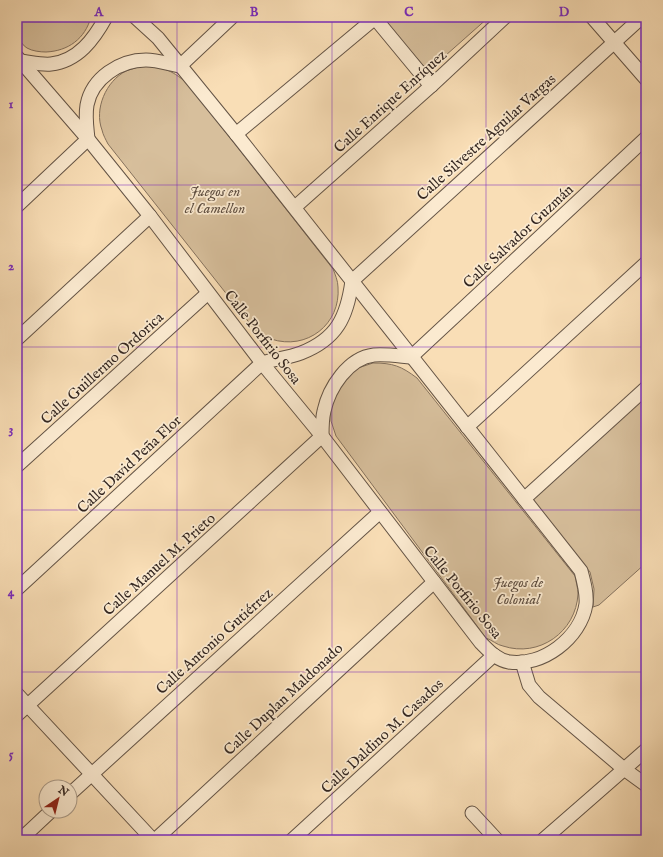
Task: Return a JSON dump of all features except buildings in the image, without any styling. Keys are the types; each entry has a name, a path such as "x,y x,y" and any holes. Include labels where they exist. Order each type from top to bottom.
{"street":[{"path":"18,60 50,64 64,62 75,56 86,47 95,36 106,17"},
{"name":"Calle Porfirio Sosa","path":"18,60 88,139 150,216 262,363 322,436 481,643 494,655 508,662 522,662 542,658 560,647 573,633 582,618 586,605 586,587 581,571 236,134 158,38 135,17"},
{"path":"17,206 88,139 86,116 88,103 92,92 102,79 113,69 128,62 147,60 180,66 232,17"},
{"name":"Calle Enrique Enríquez","path":"295,208 431,86 505,17"},
{"path":"592,17 646,79"},
{"name":"Calle Silvestre Aguilar Vargas","path":"352,281 642,17"},
{"path":"236,134 374,18 431,86"},
{"name":"Calle Salvador Guzmán","path":"411,357 646,138"},
{"path":"17,339 150,216"},
{"path":"466,426 646,263"},
{"path":"262,363 300,354 320,344 337,328 345,315 352,281"},
{"name":"Calle Guillermo Ordorica","path":"17,466 208,293"},
{"path":"322,436 324,412 332,388 342,373 358,360 373,355 411,357"},
{"name":"Calle David Peña Flor","path":"17,589 262,363"},
{"path":"524,500 646,388"},
{"name":"Calle Manuel M. Prieto","path":"17,715 322,436"},
{"name":"Calle Antonio Gutiérrez","path":"78,787 380,512"},
{"name":"Calle Duplan Maldonado","path":"154,840 434,582"},
{"name":"Calle Daldino M. Casados","path":"292,840 494,655"},
{"path":"522,662 528,685 539,697 624,769 646,785"},
{"path":"17,694 154,840"},
{"path":"543,840 646,750"},
{"path":"472,813 497,840"},
{"path":"20,840 42,819"}],"green space":[{"path":"17,17 91,17 85,32 74,42 54,51 39,52 26,47 17,37"},
{"path":"381,17 489,17 428,71"},
{"name":"Juegos en el Camellon","path":"141,66 155,67 166,70 187,83 333,269 338,285 337,300 334,312 328,323 309,338 284,342 265,337 255,330 108,144 103,134 100,122 101,105 104,96 113,81 119,76 126,71"},
{"name":"Juegos de Colonial","path":"373,363 396,366 417,378 575,576 578,594 576,608 563,630 553,639 542,645 516,649 501,645 486,638 336,436 331,421 331,405 345,377 358,368"},
{"path":"646,391 646,563 599,605 593,607 594,589 590,572 529,498"}]}
